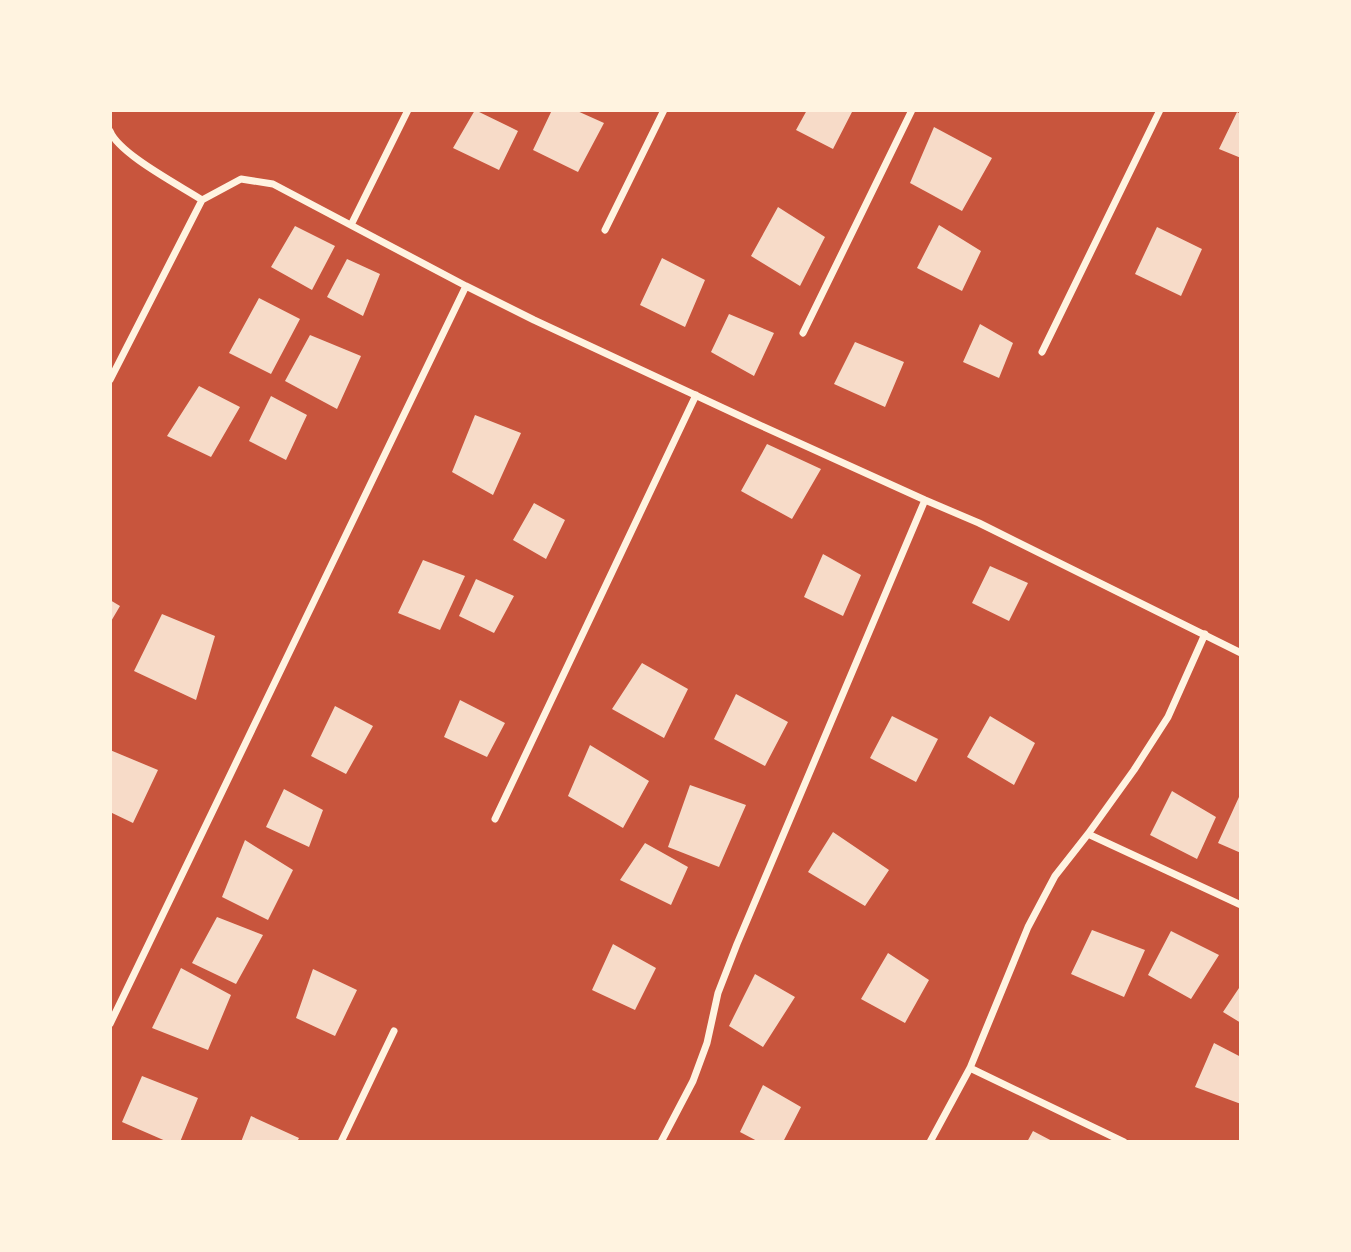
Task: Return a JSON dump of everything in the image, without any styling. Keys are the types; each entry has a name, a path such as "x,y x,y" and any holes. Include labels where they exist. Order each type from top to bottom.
{"street":[{"path":"351,225 408,110"},
{"path":"605,230 664,110"},
{"path":"803,333 912,110"},
{"path":"1042,352 1160,110"},
{"path":"110,131 128,153 202,200"},
{"path":"110,380 202,200 241,179 273,184 541,324 979,523 1241,653"},
{"path":"110,1024 466,286"},
{"path":"495,819 696,395"},
{"path":"661,1142 693,1081 707,1043 718,993 737,944 925,500"},
{"path":"930,1142 970,1068 1028,927 1055,876 1134,770 1168,717 1205,634"},
{"path":"1088,834 1241,905"},
{"path":"341,1142 394,1031"},
{"path":"970,1068 1124,1142"}],"building":[{"path":"475,110 518,131 499,170 453,148"},
{"path":"552,110 575,110 604,123 578,172 533,150"},
{"path":"807,110 853,110 833,149 796,130"},
{"path":"1237,112 1241,114 1241,158 1219,149"},
{"path":"934,127 992,158 962,211 910,183"},
{"path":"778,207 825,237 800,286 751,256"},
{"path":"939,225 981,251 962,291 917,268"},
{"path":"295,226 335,246 312,290 271,267"},
{"path":"1157,227 1202,249 1181,296 1135,274"},
{"path":"662,258 705,280 685,327 640,305"},
{"path":"347,259 380,274 363,316 327,297"},
{"path":"259,298 300,319 271,374 229,353"},
{"path":"729,314 774,333 754,376 711,352"},
{"path":"980,324 1013,343 999,378 963,362"},
{"path":"310,335 361,356 337,409 285,381"},
{"path":"855,342 904,362 885,407 834,384"},
{"path":"199,386 240,407 211,457 167,436"},
{"path":"271,396 307,415 286,460 249,441"},
{"path":"475,415 521,433 493,495 452,472"},
{"path":"767,444 821,469 792,519 741,491"},
{"path":"534,503 565,520 546,559 513,540"},
{"path":"823,554 861,575 843,616 804,597"},
{"path":"423,560 465,576 440,630 398,613"},
{"path":"990,566 1028,583 1009,621 972,603"},
{"path":"476,579 514,596 494,633 459,616"},
{"path":"110,600 120,606 110,623"},
{"path":"162,614 215,636 196,700 134,671"},
{"path":"642,663 688,689 664,738 612,709"},
{"path":"736,694 788,722 765,766 714,739"},
{"path":"460,700 505,723 487,757 444,737"},
{"path":"335,706 373,726 346,774 311,756"},
{"path":"892,716 938,739 916,782 870,758"},
{"path":"990,716 1035,743 1014,785 967,757"},
{"path":"590,745 649,781 623,828 568,796"},
{"path":"110,750 158,770 133,823 110,812"},
{"path":"690,785 746,805 719,867 668,847"},
{"path":"284,789 323,810 309,847 266,827"},
{"path":"1172,791 1216,817 1197,859 1150,835"},
{"path":"1239,797 1241,798 1241,853 1218,843"},
{"path":"833,832 889,870 865,906 808,872"},
{"path":"245,840 293,870 268,920 222,897"},
{"path":"645,843 688,867 671,905 620,880"},
{"path":"217,917 263,935 236,984 192,963"},
{"path":"1092,930 1145,950 1124,997 1071,974"},
{"path":"1171,931 1219,955 1191,999 1148,975"},
{"path":"613,944 656,968 635,1010 592,990"},
{"path":"888,953 929,980 905,1023 861,999"},
{"path":"181,968 231,995 208,1050 152,1028"},
{"path":"313,969 357,990 335,1036 296,1018"},
{"path":"755,974 795,997 763,1047 729,1026"},
{"path":"1241,985 1241,1023 1223,1012"},
{"path":"1214,1043 1241,1057 1241,1104 1195,1087"},
{"path":"142,1076 198,1098 180,1142 168,1142 122,1122"},
{"path":"763,1085 801,1107 783,1142 759,1142 740,1132"},
{"path":"251,1116 299,1138 297,1142 241,1142"},
{"path":"1033,1131 1054,1142 1027,1142"}]}
